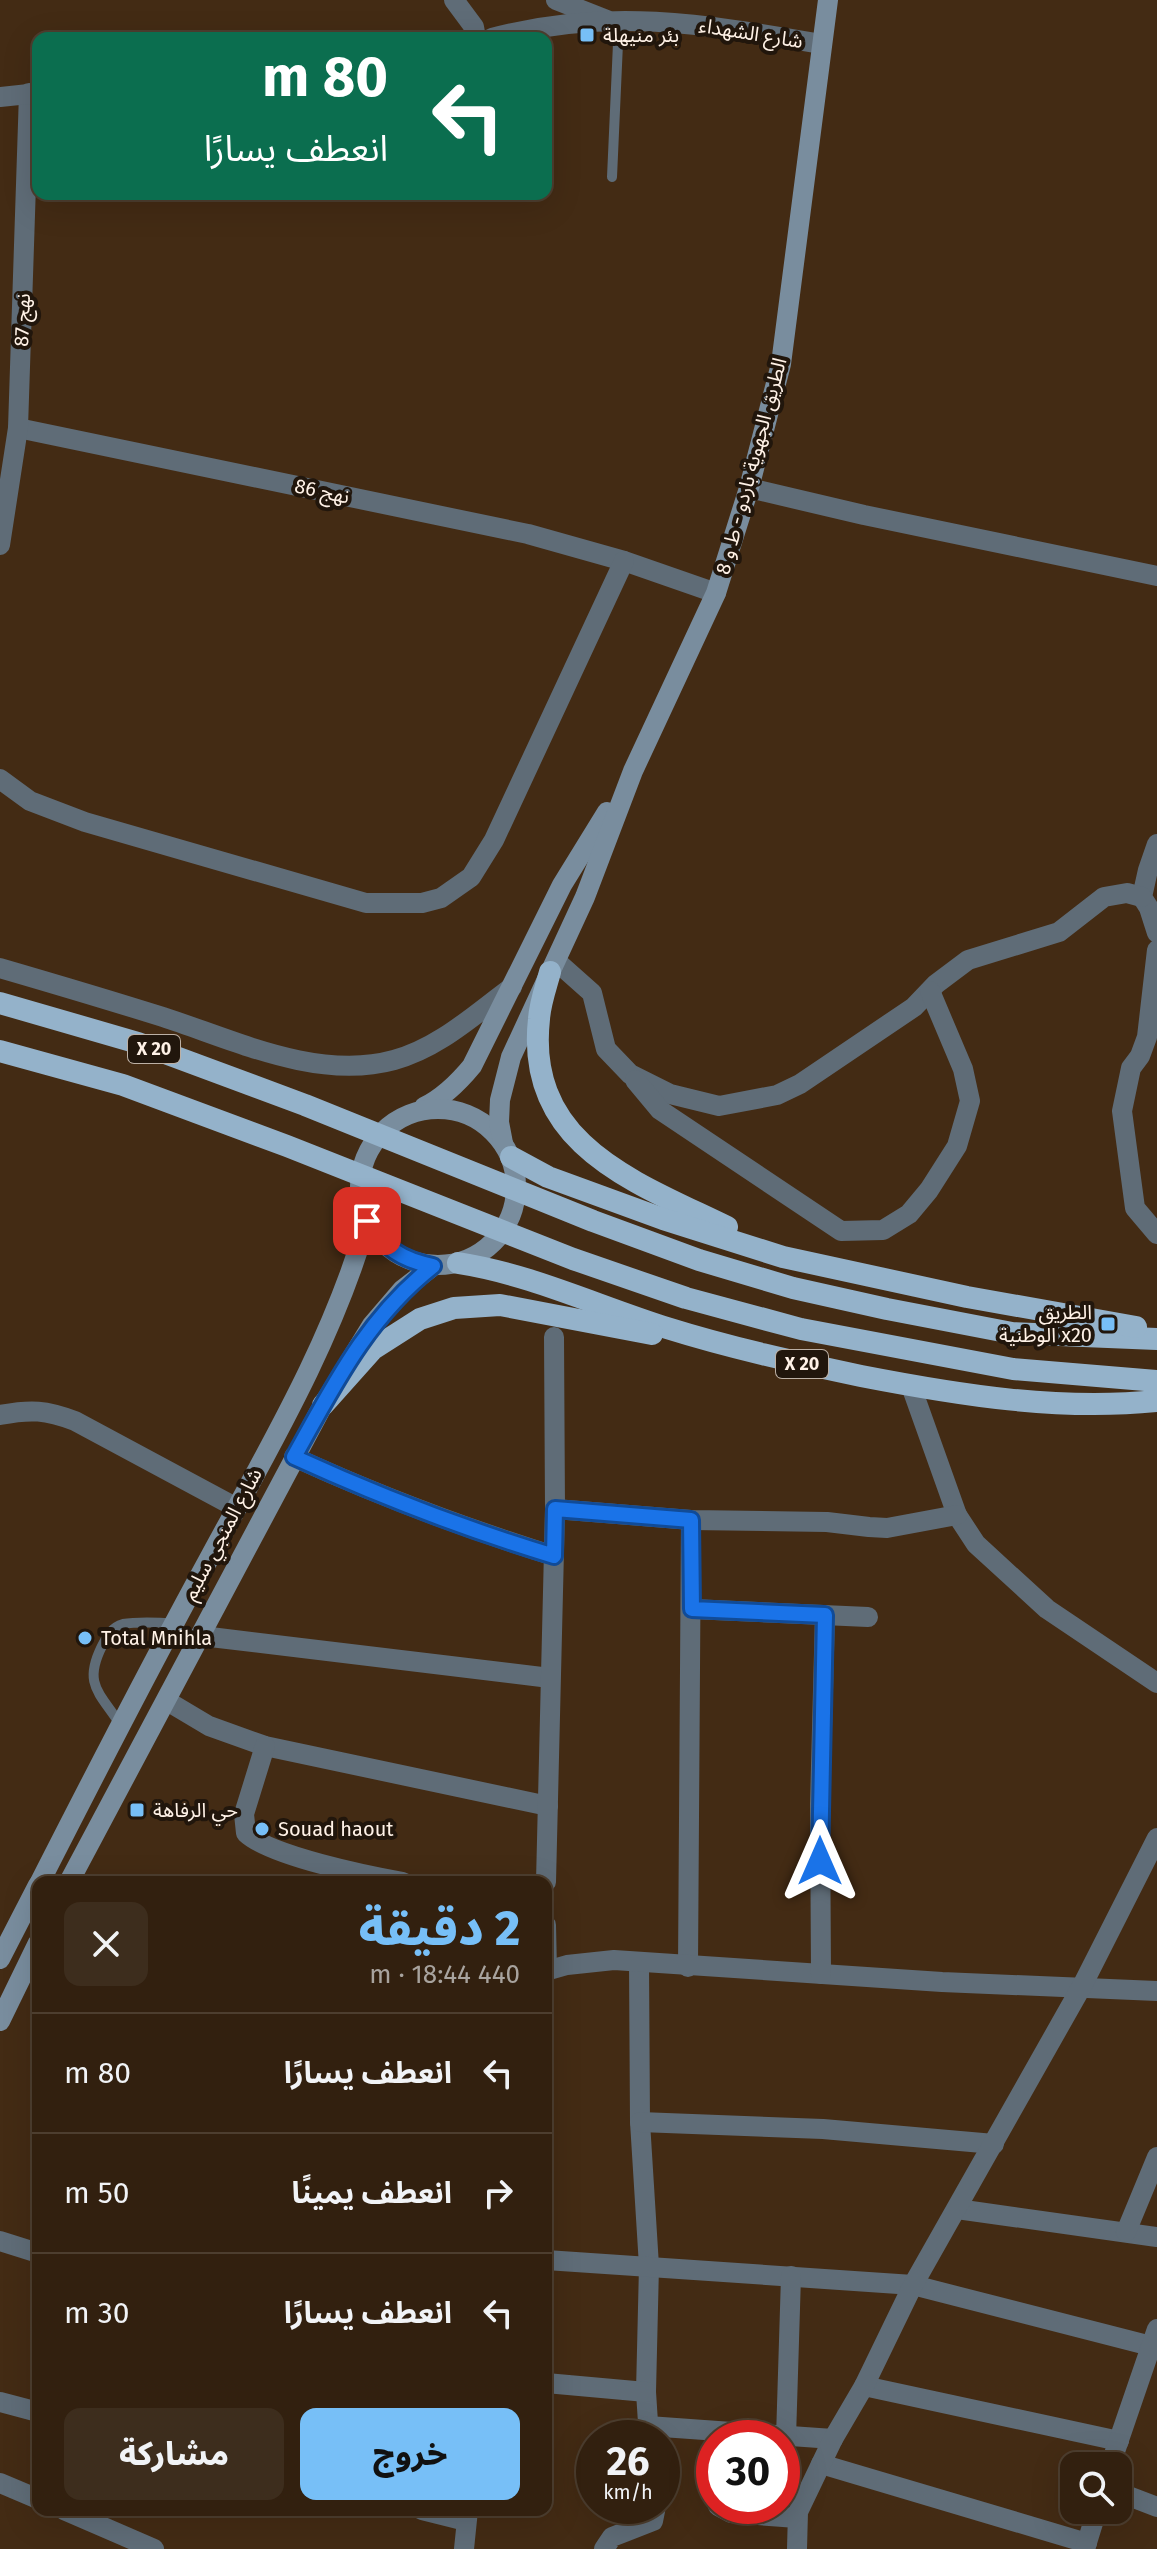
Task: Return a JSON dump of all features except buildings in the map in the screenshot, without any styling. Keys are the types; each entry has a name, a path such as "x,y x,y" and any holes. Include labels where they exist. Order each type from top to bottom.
{"highway":[{"path":"553,966 539,1017 539,1068 546,1094 581,1146 611,1170 662,1196 729,1228 829,1267"},
{"name":"X 20","path":"0,1003 138,1043 305,1105 593,1221 699,1260 793,1288 1012,1333 1157,1339"},
{"name":"X 20","path":"0,1051 123,1085 573,1259 686,1298 801,1329 1013,1369 1157,1381"},
{"path":"507,1150 548,1177 663,1219 783,1257 967,1297 1157,1330"},
{"name":"X 20","path":"458,1263 499,1269 667,1328 766,1356 911,1386 1022,1402 1106,1406 1157,1401"},
{"path":"323,1405 373,1349 420,1319 454,1308 500,1305 766,1356"}],"main road":[{"name":"الطريق الجهوية باردو - ط و 8","path":"507,1150 499,1122 504,1078 585,897 633,771 716,593 749,488 781,364 828,0"},
{"name":"الطريق الجهوية باردو - ط و 8","path":"417,1110 438,1100 472,1066 562,885 633,771"},
{"path":"442,1108 466,1113 487,1126 507,1150 516,1178 516,1201 509,1222 496,1240 478,1255 458,1263 433,1266 413,1262 394,1253 378,1239 367,1221 361,1207 359,1180 365,1154 381,1132 402,1116 417,1110 442,1108"},
{"name":"شارع المنجي سليم","path":"43,1876 120,1724 237,1508 337,1310 367,1221"},
{"name":"شارع المنجي سليم","path":"72,1876 323,1405 372,1325 402,1290 433,1266"},
{"name":"شارع المنجي سليم","path":"0,1959 32,1897"},
{"path":"0,2021 32,1955"}],"street":[{"path":"454,0 475,32"},
{"path":"556,0 613,20"},
{"name":"شارع الشهداء","path":"520,32 563,23 653,20 704,24 821,44"},
{"path":"0,97 32,93"},
{"name":"نهج 87","path":"0,545 18,428 32,135"},
{"name":"نهج 86","path":"18,428 528,534 624,561 716,593"},
{"path":"749,488 1157,576"},
{"path":"0,779 30,801 85,822 325,893 366,903 398,905 441,898 471,877 494,840 624,561"},
{"path":"1142,897 1157,844"},
{"path":"630,1074 670,1094 719,1106 777,1095 800,1084 902,1016 968,960 1059,932 1104,897 1127,893 1142,897 1157,933"},
{"path":"1157,950 1151,1048 1131,1068 1122,1111 1135,1208 1157,1234"},
{"path":"553,966 592,993 606,1049 660,1110 841,1231 883,1230 909,1214 929,1190 957,1146 970,1101 963,1069 930,991"},
{"name":"X 20","path":"0,968 266,1051 334,1065 393,1061 421,1051 512,987"},
{"path":"546,1876 555,1509 554,1337"},
{"path":"911,1386 957,1515 976,1544 1047,1609 1157,1683"},
{"path":"0,1415 29,1410 52,1412 237,1508"},
{"path":"294,1457 358,1487 439,1518 554,1556"},
{"path":"555,1509 691,1520 827,1522 887,1528 957,1515"},
{"path":"688,1967 691,1520"},
{"path":"692,1609 868,1617"},
{"path":"821,1974 820,1804 825,1615"},
{"path":"202,1636 550,1678"},
{"path":"167,1701 209,1726 265,1746 548,1806"},
{"path":"265,1746 244,1814 246,1833 263,1844 363,1876"},
{"path":"800,2508 913,2285 1082,1986 1157,1838"},
{"path":"552,1970 591,1961 639,1962 942,1982 1157,1991"},
{"path":"639,1962 640,2122 649,2266 647,2420"},
{"path":"640,2122 823,2129 994,2144"},
{"path":"1126,2232 1157,2157"},
{"path":"957,2209 1157,2237"},
{"path":"0,2241 32,2251"},
{"path":"552,2260 913,2285 1154,2337 1115,2452"},
{"path":"787,2420 791,2276"},
{"path":"552,2384 646,2392"},
{"path":"864,2386 1119,2441"},
{"path":"0,2402 32,2410"},
{"path":"800,2438 833,2439"},
{"path":"821,2464 1086,2546 1093,2524"},
{"path":"0,2483 32,2496"},
{"path":"1132,2497 1157,2507"},
{"path":"78,2516 154,2549"},
{"path":"464,2549 467,2516"},
{"path":"604,2549 612,2537 645,2524"},
{"path":"797,2524 797,2549"}],"lane":[{"path":"612,177 613,20"},
{"path":"120,1724 95,1686 91,1674 106,1639 112,1630 123,1624 174,1623"}],"place":[{"name":"بئر منيهلة","path":"587,35"},
{"name":"الطريق الوطنية x20","path":"1108,1324"},
{"name":"Total Mnihla","path":"85,1638"},
{"name":"حي الرفاهة","path":"137,1810"},
{"name":"Souad haout","path":"262,1829"}],"route":[{"path":"367,1221 378,1239 394,1253 413,1262 433,1266 402,1290 372,1325 294,1457 358,1487 439,1518 554,1556 555,1509 691,1520 692,1609 825,1615 820,1861"}]}
